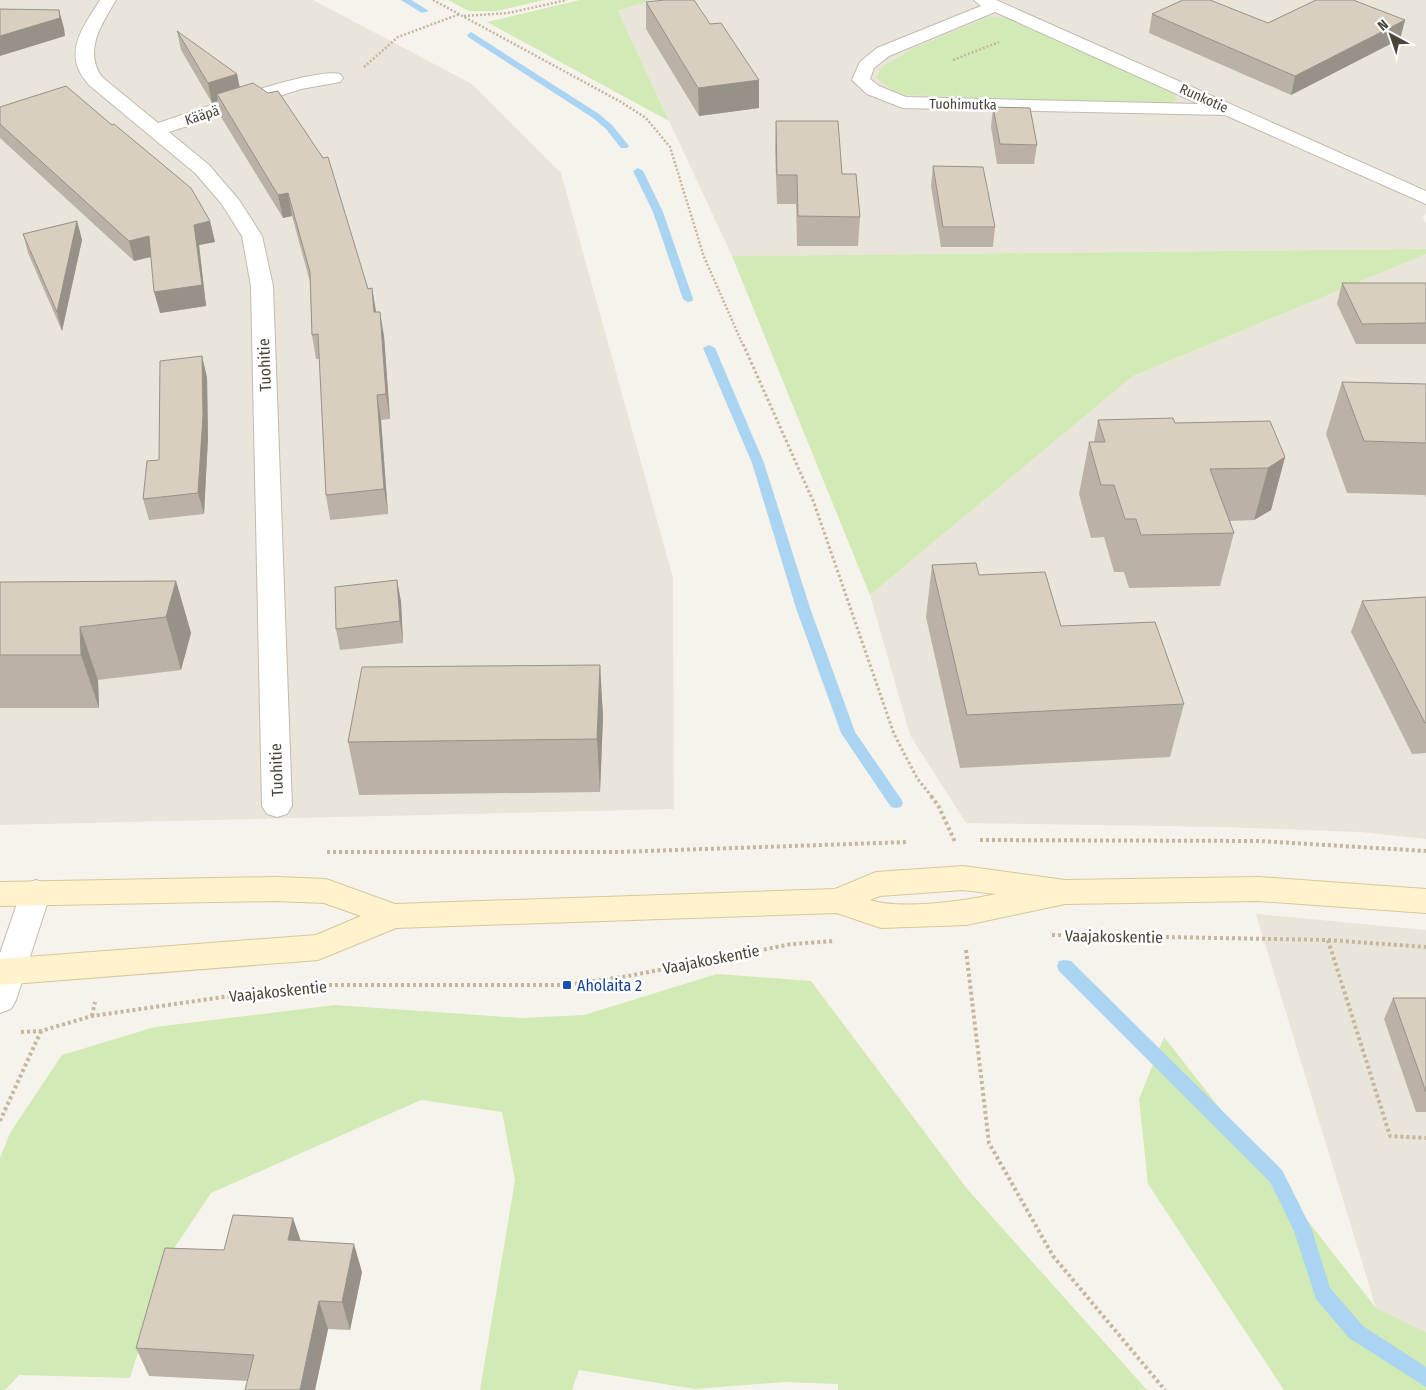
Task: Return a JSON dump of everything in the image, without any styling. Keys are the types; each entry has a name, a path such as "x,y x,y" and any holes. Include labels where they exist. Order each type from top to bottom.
{"main road":[{"path":"5,971 318,947 394,916 838,901 881,916 933,915 966,913 1065,892 1258,889 1426,901"},
{"path":"0,894 36,892 326,891 394,916"}],"street":[{"name":"Tuohitie","path":"108,0 88,36 85,64 95,81 202,169 230,200 252,236 262,286 277,806"},
{"name":"Runkotie","path":"989,3 1426,198"},
{"name":"Tuohimutka","path":"989,3 883,52 866,66 861,80 873,90 903,102 1230,110"},
{"name":"Kääpä","path":"156,130 298,84 334,78"},
{"path":"0,1000 5,971 36,892"}],"path":[{"path":"434,0 621,102 646,118 670,147 682,179 704,257 814,503 894,734 918,778 938,805 954,840"},
{"path":"334,78 370,63 398,37 462,15 508,13 567,0"},
{"path":"946,62 1000,42"},
{"path":"945,840 964,840"},
{"path":"974,840 1250,841 1359,844 1426,851"},
{"path":"317,852 618,852 915,842"},
{"name":"Vaajakoskentie","path":"1042,935 1328,940 1426,947"},
{"path":"1328,940 1390,1136 1426,1138"},
{"name":"Vaajakoskentie","path":"322,985 567,985 628,976 792,944 840,941"},
{"path":"966,943 989,1142 1052,1256 1165,1390"},
{"name":"Vaajakoskentie","path":"16,1032 41,1031 92,1016 254,993"},
{"path":"0,1121 41,1031"}],"shaded area":[{"path":"0,0 313,0 472,84 561,173 673,578 674,809 0,825"},
{"path":"651,0 1426,0 1426,213 1423,217 1426,224 1426,249 732,256 618,11"},
{"path":"1426,254 1426,839 1361,832 1221,827 966,823 910,735 870,595 1133,376"},
{"path":"1256,914 1426,930 1426,1332 1376,1308"}],"green space":[{"path":"448,0 544,0 497,11 469,11"},
{"path":"580,0 651,0 618,11 669,121 487,22"},
{"path":"989,17 1008,18 1173,92 1177,100 1168,104 906,95 892,90 876,78 882,67 914,48"},
{"path":"1426,249 1426,254 1133,376 870,595 732,256"},
{"path":"717,974 811,981 968,1190 1147,1390 838,1390 838,1384 784,1382 695,1389 579,1370 572,1390 480,1390 515,1180 502,1112 421,1100 211,1193 167,1259 130,1378 19,1375 5,1390 0,1390 0,1158 10,1133 62,1055 155,1027 335,1005 521,1018 584,1015"},
{"path":"1164,1037 1376,1308 1426,1332 1426,1390 1284,1390 1148,1184 1139,1099"}],"building":[{"path":"694,0 710,24 721,23 759,80 698,88 646,2"},
{"path":"1183,0 1210,0 1268,23 1316,0 1353,0 1405,20 1295,76 1152,14"},
{"path":"0,9 59,10 60,18 0,36"},
{"path":"177,31 237,74 208,83"},
{"path":"253,83 268,93 278,91 323,158 328,157 368,289 372,288 374,312 380,312 386,394 377,395 384,489 326,495 318,334 312,335 310,272 288,193 278,195 217,94"},
{"path":"66,86 191,188 210,221 194,225 202,285 154,292 149,236 129,241 0,124 0,107"},
{"path":"993,107 1030,108 1037,145 1000,144"},
{"path":"776,121 838,121 842,174 856,174 860,217 798,216 797,175 777,175"},
{"path":"933,166 983,167 995,227 943,227"},
{"path":"77,221 57,312 23,234"},
{"path":"1342,283 1426,283 1426,323 1362,324"},
{"path":"202,356 203,416 198,493 143,499 147,461 159,460 160,361"},
{"path":"1342,382 1426,384 1426,443 1364,441"},
{"path":"1173,418 1175,423 1270,421 1285,457 1268,468 1210,469 1234,533 1141,535 1136,519 1125,519 1114,485 1101,485 1089,442 1105,442 1098,420"},
{"path":"976,563 979,575 1045,572 1061,626 1155,622 1184,704 967,715 932,565"},
{"path":"397,580 400,621 336,629 335,587"},
{"path":"176,581 166,617 80,627 81,655 0,655 0,582"},
{"path":"1426,597 1426,723 1425,723 1362,601"},
{"path":"600,665 597,739 348,742 362,667"},
{"path":"1393,998 1426,998 1426,1092"},
{"path":"233,1215 293,1218 288,1240 354,1244 342,1302 319,1301 300,1390 245,1390 254,1355 136,1348 165,1248 224,1250"}],"waterway":[{"path":"405,0 425,11"},
{"path":"471,35 596,116 609,127 624,146"},
{"path":"638,171 658,212 688,299"},
{"path":"709,348 758,463 803,608 848,733 896,803"},
{"path":"1065,966 1276,1176 1303,1230 1322,1293 1356,1332 1426,1378"}],"place":[{"name":"Aholaita 2","path":"567,985"}]}
